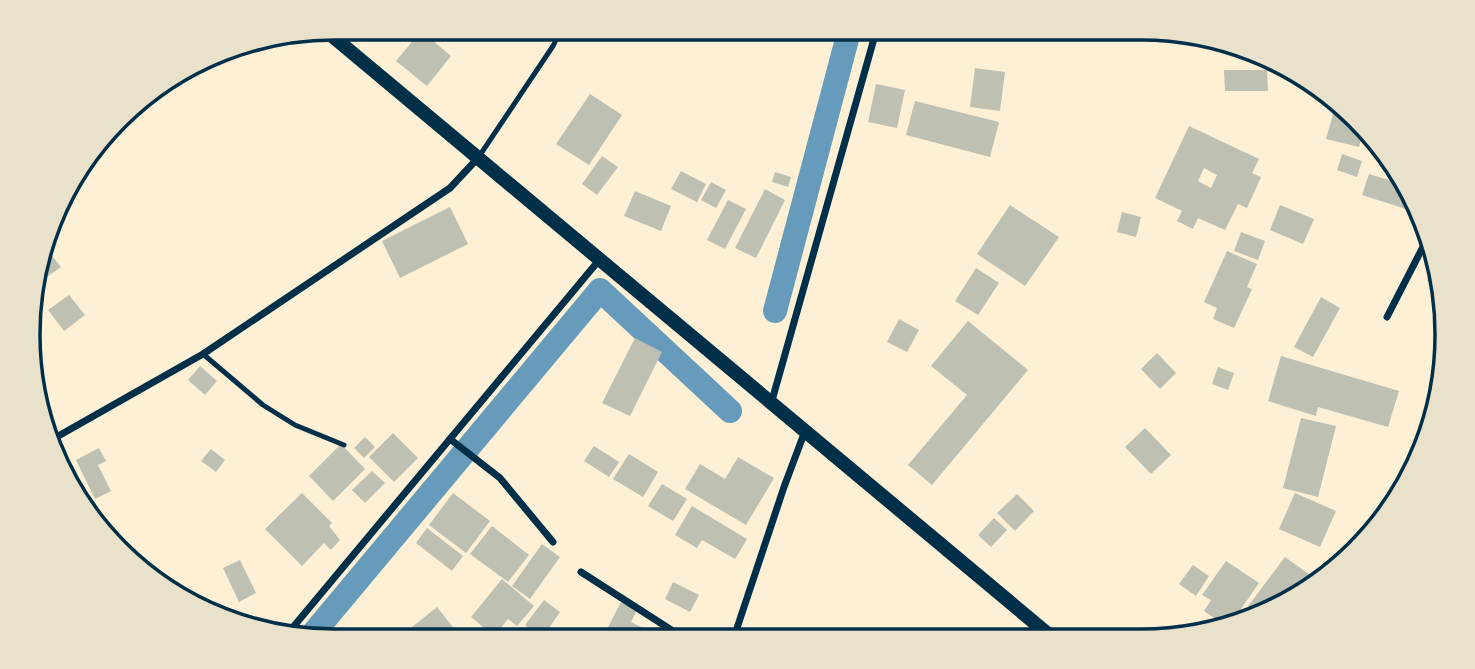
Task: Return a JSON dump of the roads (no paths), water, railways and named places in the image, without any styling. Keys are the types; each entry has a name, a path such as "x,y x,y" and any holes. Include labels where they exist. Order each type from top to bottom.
{"main road":[{"path":"337,40 1042,629"}],"street":[{"path":"771,404 874,40"},
{"path":"58,435 203,354 450,188 478,158"},
{"path":"1387,317 1422,248"},
{"path":"294,626 601,258"},
{"path":"737,629 805,430"},
{"path":"450,439 513,491 554,542"},
{"path":"581,572 670,629"}],"lane":[{"path":"478,158 557,40"},
{"path":"203,354 263,405 295,425 344,445"}],"waterway":[{"path":"775,311 847,40"},
{"path":"318,628 600,290 730,411"}]}
